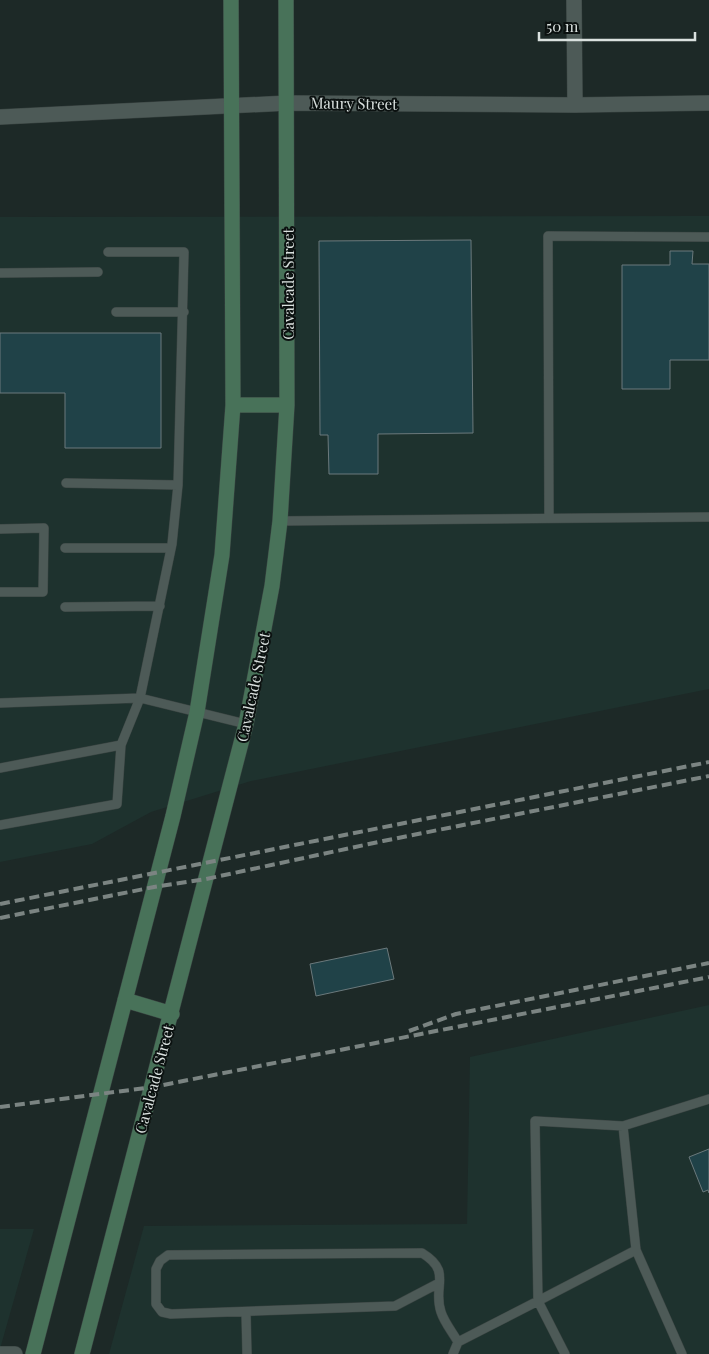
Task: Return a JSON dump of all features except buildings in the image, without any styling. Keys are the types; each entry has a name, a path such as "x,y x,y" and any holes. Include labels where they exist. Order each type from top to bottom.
{"main road":[{"path":"33,1354 126,1000 197,712 222,555 233,405 231,0"},
{"name":"Cavalcade Street","path":"82,1354 246,724 272,586 280,521 287,405 288,103 286,0"},
{"path":"233,405 287,405"},
{"path":"126,1000 172,1014"}],"street":[{"path":"574,0 575,105"},
{"name":"Maury Street","path":"0,117 288,103 575,105 709,103"},
{"path":"0,1354 15,1354"}],"lane":[{"path":"549,517 548,236 709,236"},
{"path":"0,825 117,804 121,745 140,698 171,548 178,484 184,312 184,252 108,252"},
{"path":"0,273 98,272"},
{"path":"116,312 184,312"},
{"path":"66,483 178,484"},
{"path":"280,521 709,517"},
{"path":"0,529 44,528 43,592 0,592"},
{"path":"64,548 171,548"},
{"path":"65,606 160,606"},
{"path":"0,702 140,698 246,724"},
{"path":"0,768 121,745"},
{"path":"565,1354 538,1301 535,1121 623,1126 709,1099"},
{"path":"623,1126 636,1250 682,1354"},
{"path":"453,1354 458,1342 636,1250"},
{"path":"439,1283 395,1306 246,1313 171,1314 162,1312 156,1304 156,1270 160,1260 168,1255 422,1253 435,1261 439,1272 440,1311 458,1342"},
{"path":"246,1313 247,1354"}],"shaded area":[{"path":"709,216 709,689 251,781 151,812 92,844 0,862 0,217"},
{"path":"709,1005 709,1354 109,1354 144,1226 467,1224 470,1057"},
{"path":"0,1229 34,1229 0,1349"}],"railway":[{"path":"0,904 709,762"},
{"path":"0,918 154,887 206,879 383,841 709,776"},
{"path":"409,1031 456,1014 709,963"},
{"path":"0,1107 153,1087 709,977"}]}
